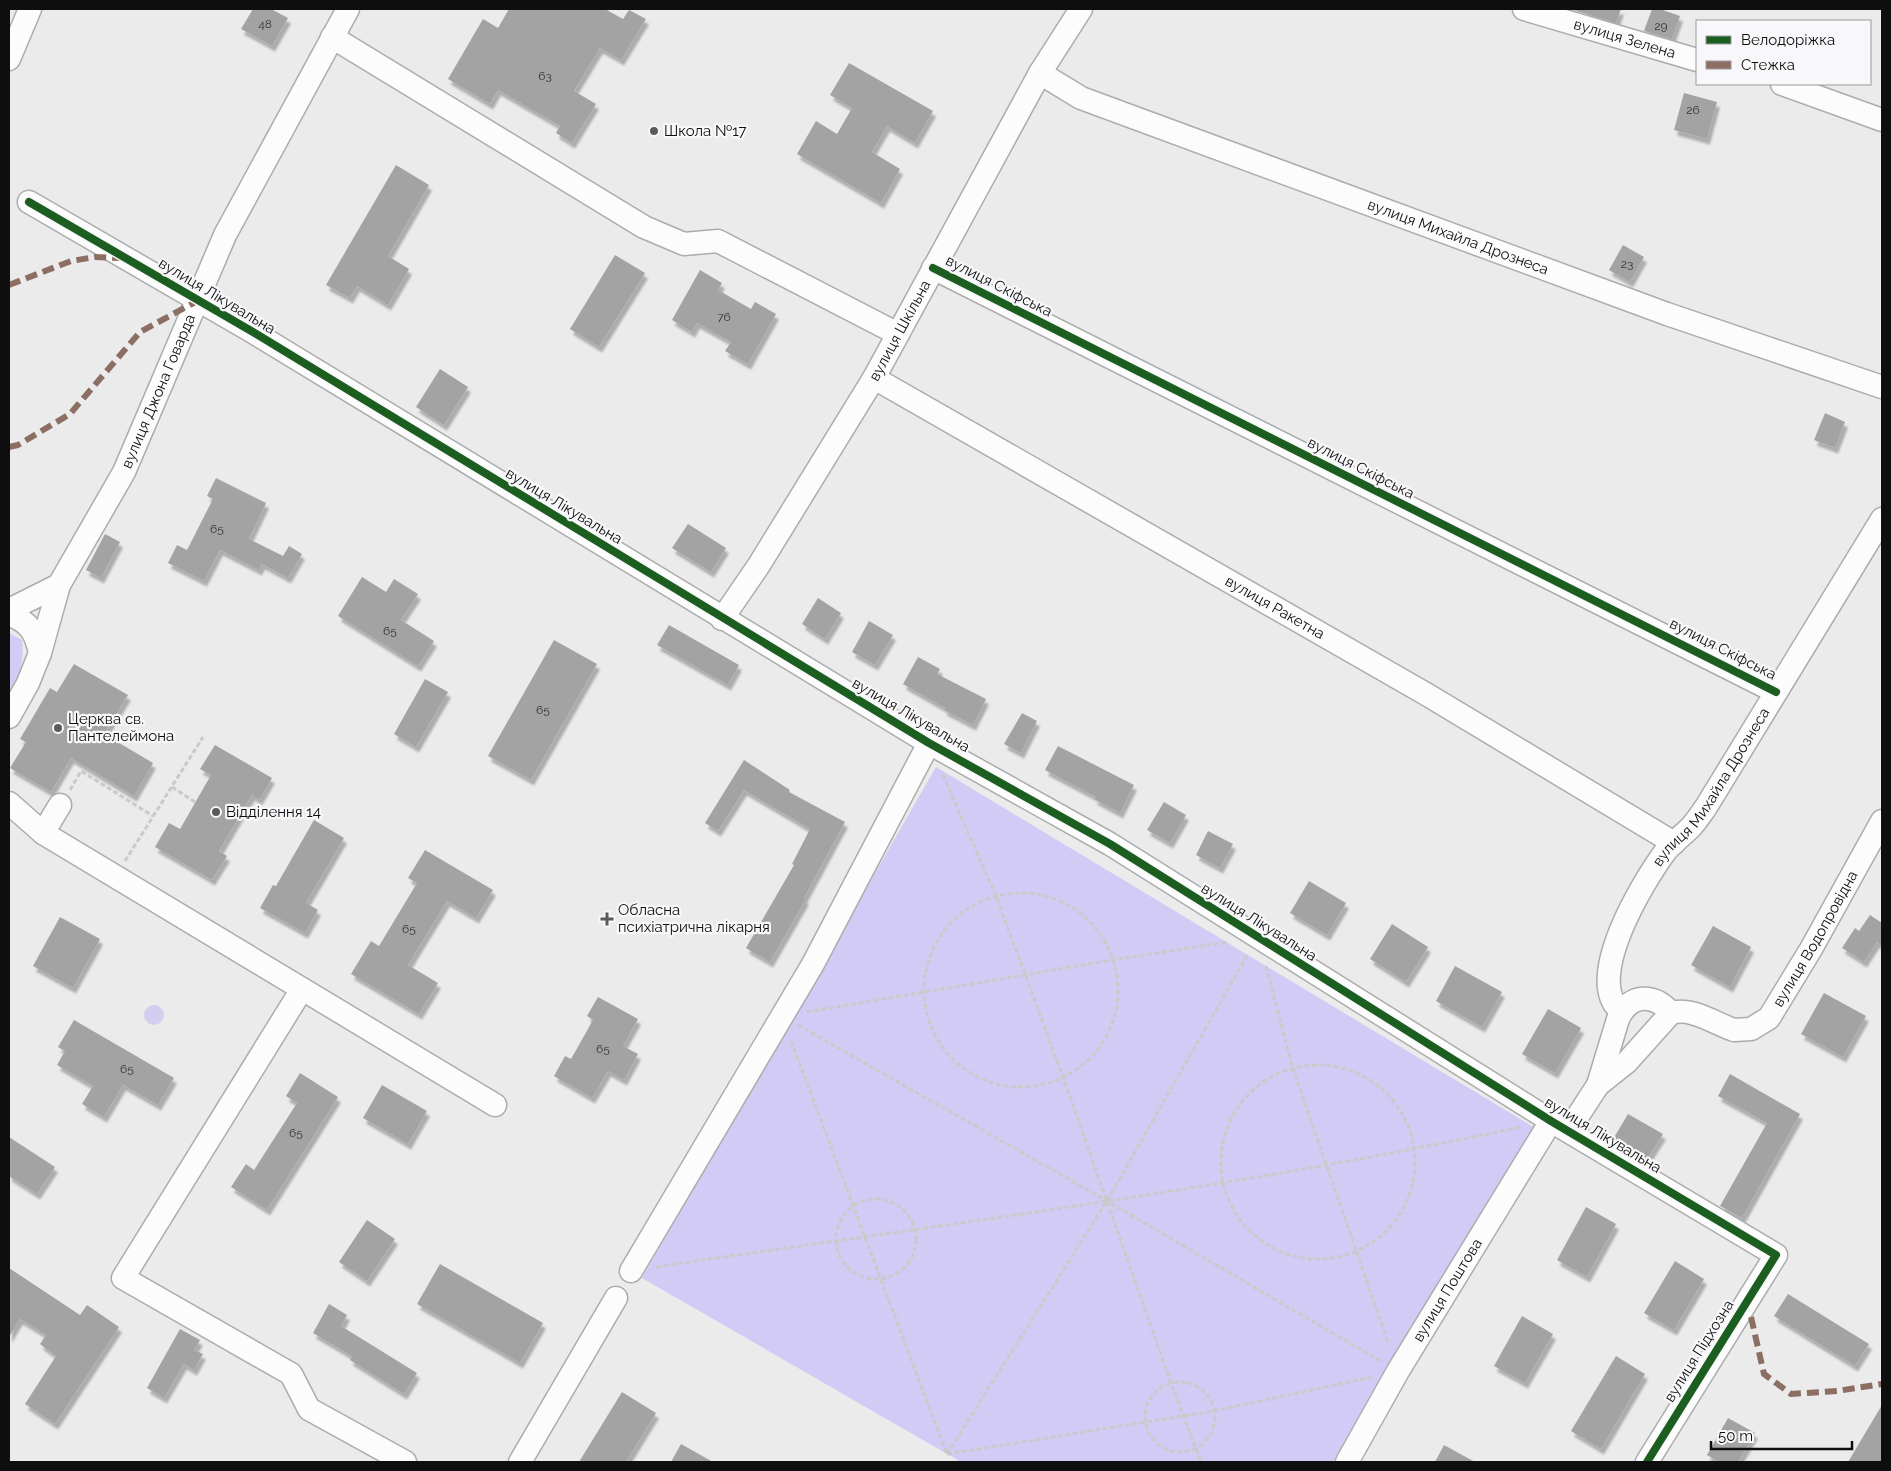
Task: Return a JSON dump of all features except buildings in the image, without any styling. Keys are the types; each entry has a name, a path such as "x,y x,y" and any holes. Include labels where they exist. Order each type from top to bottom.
{"street":[{"path":"9,59 30,9"},
{"name":"вулиця Джона Говарда","path":"9,717 28,683 40,653 59,585 124,472 226,235 348,9"},
{"name":"вулиця Шкільна","path":"722,619 759,565 874,378 1040,72 1081,9"},
{"name":"вулиця Зелена","path":"1524,9 1696,60"},
{"path":"332,37 644,227 684,244 718,241 898,334"},
{"name":"вулиця Михайла Дрознеса","path":"1040,72 1081,98 1667,314 1882,387"},
{"path":"1785,85 1882,120"},
{"name":"вулиця Лікувальна","path":"29,202 199,300 722,619 929,742 1110,844 1560,1126 1776,1255"},
{"name":"вулиця Скіфська","path":"933,268 1776,692"},
{"name":"вулиця Ракетна","path":"874,378 1426,694 1674,843"},
{"name":"вулиця Михайла Дрознеса","path":"1621,1011 1613,1002 1609,987 1611,956 1621,929 1666,851 1691,827 1706,806 1882,519"},
{"path":"9,610 59,585"},
{"path":"9,615 19,618 29,625 37,640 40,653"},
{"path":"631,1270 813,964 929,742"},
{"path":"9,803 43,832 495,1105"},
{"path":"43,832 60,805"},
{"name":"вулиця Водопровідна","path":"1621,1011 1630,1002 1640,998 1664,1004 1671,1013 1684,1011 1734,1030 1752,1029 1769,1018 1811,949 1882,821"},
{"path":"302,989 123,1278 292,1374 309,1409 405,1462"},
{"path":"1598,1085 1621,1011"},
{"path":"1560,1126 1598,1085 1627,1062 1671,1013"},
{"name":"вулиця Поштова","path":"1346,1462 1398,1371 1560,1126"},
{"name":"вулиця Підхозна","path":"1646,1462 1776,1255"},
{"path":"520,1462 616,1298"}],"path":[{"path":"116,876 203,737"},
{"path":"929,742 996,896 1026,974 1182,1415 1201,1462"},
{"path":"60,805 81,771 153,816"},
{"path":"172,787 195,802"},
{"path":"1025,893 1042,895 1073,908 1098,931 1112,960 1117,995 1109,1028 1091,1056 1063,1077 1048,1083 1015,1087 982,1079 954,1061 934,1034 928,1018 924,992 926,969 939,938 962,913 976,904 996,896 1025,893"},
{"path":"782,1016 1026,974 1258,938"},
{"path":"1258,938 1293,1069 1398,1371"},
{"path":"947,1454 1107,1201 1258,938"},
{"path":"782,1016 1107,1201 1398,1371"},
{"path":"782,1016 947,1454"},
{"path":"1319,1065 1336,1067 1368,1079 1381,1088 1402,1113 1409,1128 1414,1150 1414,1177 1404,1208 1384,1234 1356,1252 1340,1257 1315,1260 1290,1256 1274,1249 1247,1229 1237,1216 1223,1182 1222,1149 1233,1116 1255,1089 1269,1078 1293,1069 1319,1065"},
{"path":"631,1270 1107,1201 1560,1126"},
{"path":"867,1200 887,1200 905,1211 914,1229 916,1240 910,1259 896,1273 880,1278 868,1278 850,1269 838,1251 836,1240 841,1219 853,1206 867,1200"},
{"path":"947,1454 1214,1411 1398,1371"},
{"path":"1180,1382 1198,1387 1211,1402 1214,1411 1212,1430 1207,1438 1195,1447 1180,1452 1161,1446 1148,1431 1145,1422 1148,1402 1162,1387 1171,1383 1180,1382"}],"shaded area":[{"path":"9,633 22,640 23,648 20,672 9,702"},
{"path":"936,767 1535,1128 1333,1462 961,1462 642,1278"},
{"path":"154,1005 161,1008 164,1015 161,1022 154,1025 147,1022 144,1015 147,1008"}],"marked path":[{"path":"9,285 71,261 95,257 121,258"},
{"path":"9,447 18,445 70,414 140,332 199,300"},
{"path":"1751,1317 1764,1374 1791,1394 1837,1391 1882,1384"}],"cycle path":[{"path":"29,202 253,332 929,743 1110,844 1551,1121 1776,1255 1647,1462"},
{"path":"933,268 1776,692"}],"place":[{"name":"Школа №17","path":"654,131"},
{"name":"Церква св. Пантелеймона","path":"58,728"},
{"name":"Відділення 14","path":"216,812"},
{"name":"Обласна психіатрична лікарня","path":"607,919"}]}
